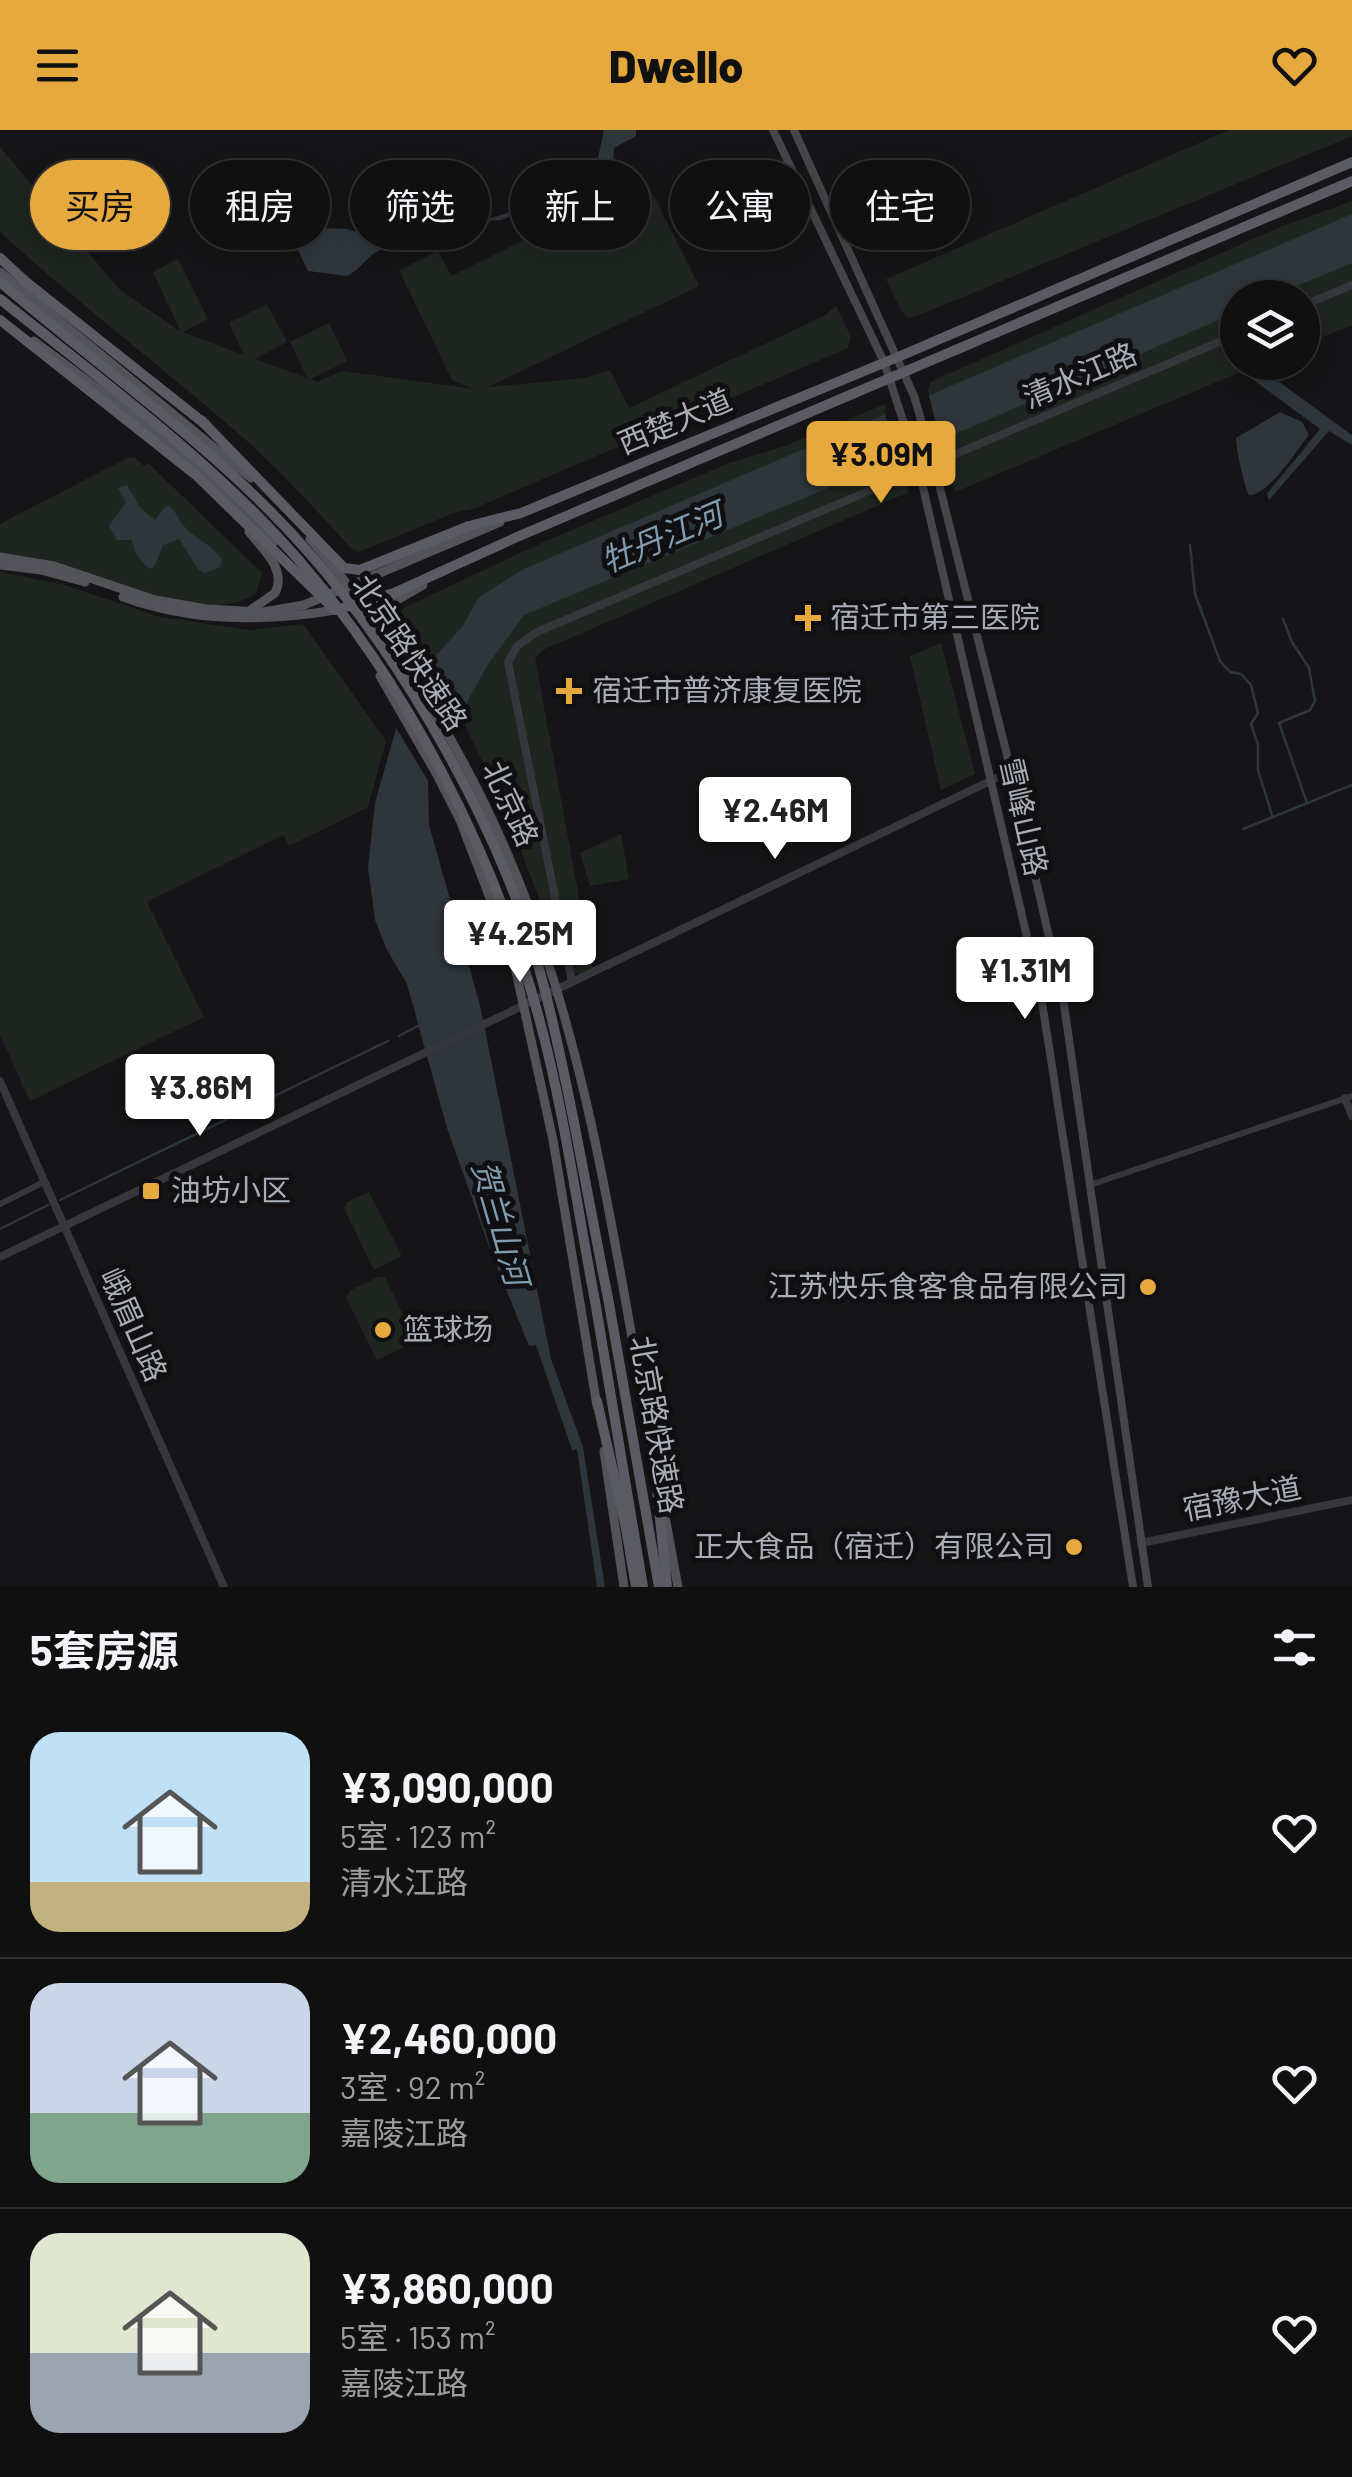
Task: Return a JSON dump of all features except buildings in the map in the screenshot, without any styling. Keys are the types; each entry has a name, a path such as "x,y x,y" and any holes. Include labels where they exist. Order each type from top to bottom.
{"highway":[{"name":"西楚大道","path":"521,513 1352,162"},
{"path":"890,378 1352,181"},
{"path":"0,258 201,420 300,527"},
{"name":"北京路快速路","path":"0,282 166,417 304,547 357,612 398,672 485,828 535,956 556,1037 608,1298 658,1587"},
{"name":"北京路快速路","path":"0,298 228,488 296,557 340,610 392,688 464,818 523,964 540,1022 595,1301 640,1587"},
{"path":"0,316 225,503 335,610"},
{"name":"西楚大道","path":"335,610 362,604 890,378"},
{"path":"234,455 344,568 353,571 468,526 521,513"},
{"path":"596,1401 640,1587"},
{"path":"654,1461 667,1587"}],"main road":[{"name":"雪峰山路","path":"774,130 884,362 916,457 1042,1002 1133,1587"},
{"name":"雪峰山路","path":"794,130 914,396 1011,772 1063,998 1148,1587"},
{"name":"北京路","path":"0,272 222,452 300,527 398,653 454,744 510,862 542,945 590,1118 678,1587"},
{"path":"0,316 152,429 285,550 323,597"},
{"path":"225,503 275,565 278,575 275,593 250,610"},
{"name":"西楚大道","path":"0,557 54,566 156,600 206,610 285,610 521,513"},
{"path":"398,653 384,622 390,604 531,532"},
{"name":"西楚大道","path":"0,565 41,570 138,602 206,616 257,620 335,610"},
{"name":"北京路","path":"335,610 365,651 436,773 479,867 513,958 556,1159 624,1587"}],"street":[{"path":"1320,298 1352,284"},
{"name":"清水江路","path":"572,982 508,662 516,646 537,632 1220,342"},
{"path":"0,1257 1011,772"},
{"name":"峨眉山路","path":"0,1081 224,1587"},
{"path":"1090,1185 1349,1097 1352,1116"},
{"path":"0,1204 44,1182"},
{"name":"宿豫大道","path":"1142,1543 1352,1500"}],"shaded area":[{"path":"1229,130 1352,130 1352,136 924,313 909,318 902,312 886,279 953,250 970,250 970,243"},
{"path":"0,147 30,183 30,250 86,250 119,289 181,332 153,272 178,259 208,319 183,332 244,355 229,323 267,304 287,342 255,359 307,378 290,342 329,323 347,361 311,379 317,382 343,371 474,389 452,380 399,270 438,251 451,276 510,247 510,250 650,250 650,188 670,228 670,250 681,250 699,286 488,387 585,378 610,370 629,408 824,316 836,306 851,337 848,348 473,509 456,512 359,552 249,443 0,232"},
{"path":"1352,201 1352,325 1320,338 1320,280 1220,280 1222,380 955,492 928,392 930,382 1280,227"},
{"path":"885,404 909,492 545,649 535,658 592,968 581,974 568,971 501,801 462,719 398,621 398,614 405,607 546,541 729,463 785,446"},
{"path":"129,457 144,466 148,463 262,573 256,593 236,602 187,603 53,563 0,553 0,524"},
{"path":"0,572 65,585 160,617 249,630 303,624 386,741 368,807 289,846 283,835 147,902 204,1017 30,1101 0,1035"},
{"path":"941,643 975,774 941,790 910,656"},
{"path":"621,834 629,879 590,886 580,853"},
{"path":"369,1192 401,1254 374,1270 344,1208 347,1202"},
{"path":"385,1277 416,1341 377,1360 346,1297 351,1290"}],"water":[{"path":"604,130 636,130 636,136 614,148 613,160 583,160 598,158"},
{"path":"510,211 510,216 490,221 490,218"},
{"path":"1352,214 1352,263 1312,280 1220,280 1220,319 524,615 487,666 439,752 428,781 429,825 480,1005 551,1359 583,1447 605,1587 597,1587 577,1449 572,1450 536,1345 529,1346 491,1252 447,1128 407,984 375,920 368,867 375,803 397,725 424,669 462,627 479,597 524,569"},
{"path":"330,228 347,229 350,250 380,250 347,276 308,271 298,250 330,250"},
{"path":"1254,380 1276,380 1352,435 1352,445 1329,431 1269,500 1267,494 1320,429"},
{"path":"1280,412 1302,422 1309,435 1265,488 1249,495 1236,438"},
{"path":"127,485 141,509 155,520 169,506 188,531 219,555 220,567 205,573 199,570 179,539 163,545 154,567 146,566 132,540 117,540 109,526 126,502 118,488"}],"pier":[{"path":"928,392 941,443 897,462 884,410"},
{"path":"426,664 462,723 428,781 394,724"}],"waterway":[{"path":"1190,545 1195,594 1220,661 1251,685 1258,713 1251,724 1258,745 1258,770 1272,815"},
{"path":"1283,619 1309,668 1315,701 1310,710 1279,723 1307,803"},
{"path":"1243,829 1352,785"},
{"path":"399,1036 420,1025"},
{"path":"60,1200 388,1041"},
{"path":"0,1229 48,1205"}],"place":[{"name":"宿迁市第三医院","path":"808,618"},
{"name":"宿迁市普济康复医院","path":"569,691"},
{"name":"油坊小区","path":"151,1191"},
{"name":"江苏快乐食客食品有限公司","path":"1148,1287"},
{"name":"篮球场","path":"383,1330"},
{"name":"正大食品（宿迁）有限公司","path":"1074,1547"}],"water label":[{"name":"牡丹江河","path":"662,538"},
{"name":"贺兰山河","path":"500,1223"}]}
